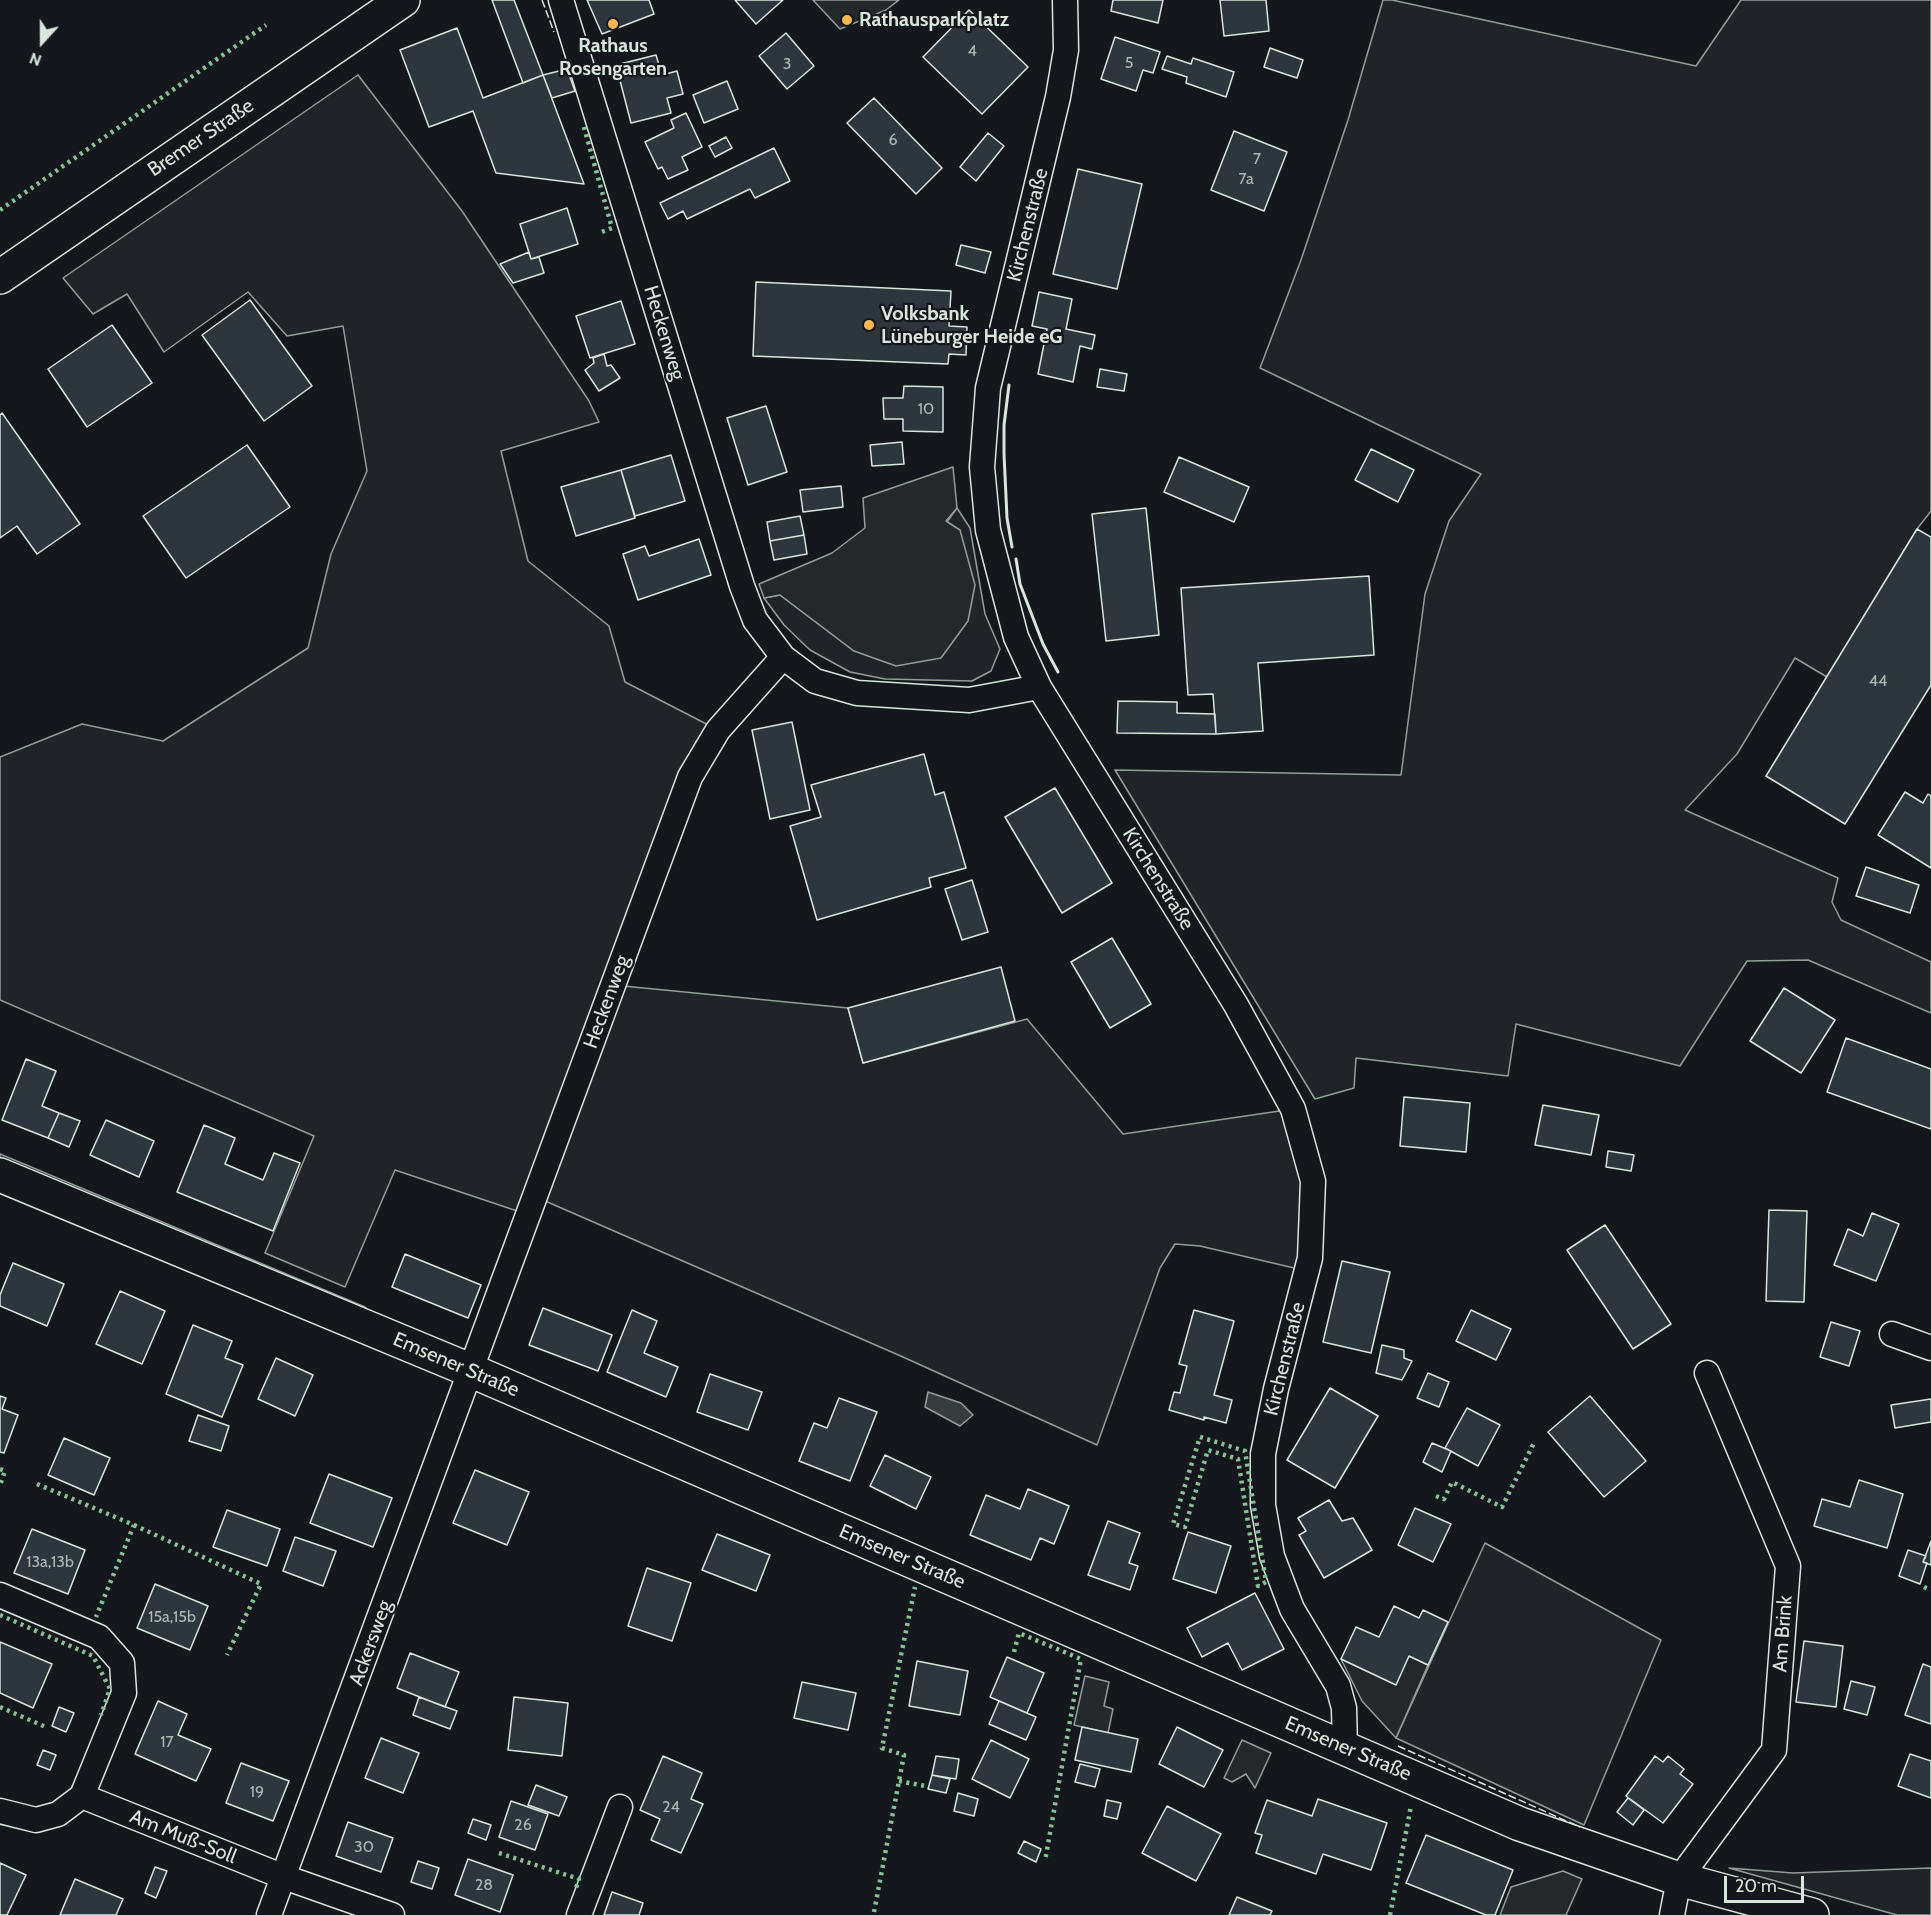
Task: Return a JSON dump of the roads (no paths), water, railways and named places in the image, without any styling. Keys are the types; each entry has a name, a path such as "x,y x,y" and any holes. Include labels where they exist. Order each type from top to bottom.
{"street":[{"name":"Bremer Straße","path":"0,277 403,0"},
{"name":"Heckenweg","path":"561,0 742,586 755,620 783,657 815,681 856,693 969,700 1039,687"},
{"name":"Kirchenstraße","path":"1065,0 1066,50 1058,97 988,388 982,467 988,530 1016,637 1039,687 1236,1005 1293,1110 1313,1181 1310,1258 1276,1389 1263,1454 1263,1505 1272,1556 1292,1609 1338,1686 1344,1708 1345,1748"},
{"name":"Heckenweg","path":"472,1371 690,777 718,730 783,657"},
{"name":"Emsener Straße","path":"0,1175 472,1371 1520,1824 1679,1879 1812,1915"},
{"path":"1892,1334 1931,1348"},
{"name":"Ackersweg","path":"269,1915 472,1371"},
{"name":"Am Brink","path":"1679,1879 1774,1750 1788,1566 1707,1373"},
{"path":"0,1595 99,1637 122,1663 124,1693 82,1796 58,1814 36,1820 0,1811"},
{"name":"Am Muß-Soll","path":"82,1796 284,1877 392,1915"},
{"path":"579,1915 620,1807"},
{"path":"1672,1915 1679,1879"}],"place":[{"name":"Rathausparkplatz","path":"847,20"},
{"name":"Rathaus Rosengarten","path":"613,24"},
{"name":"Volksbank Lüneburger Heide eG","path":"869,325"}]}
